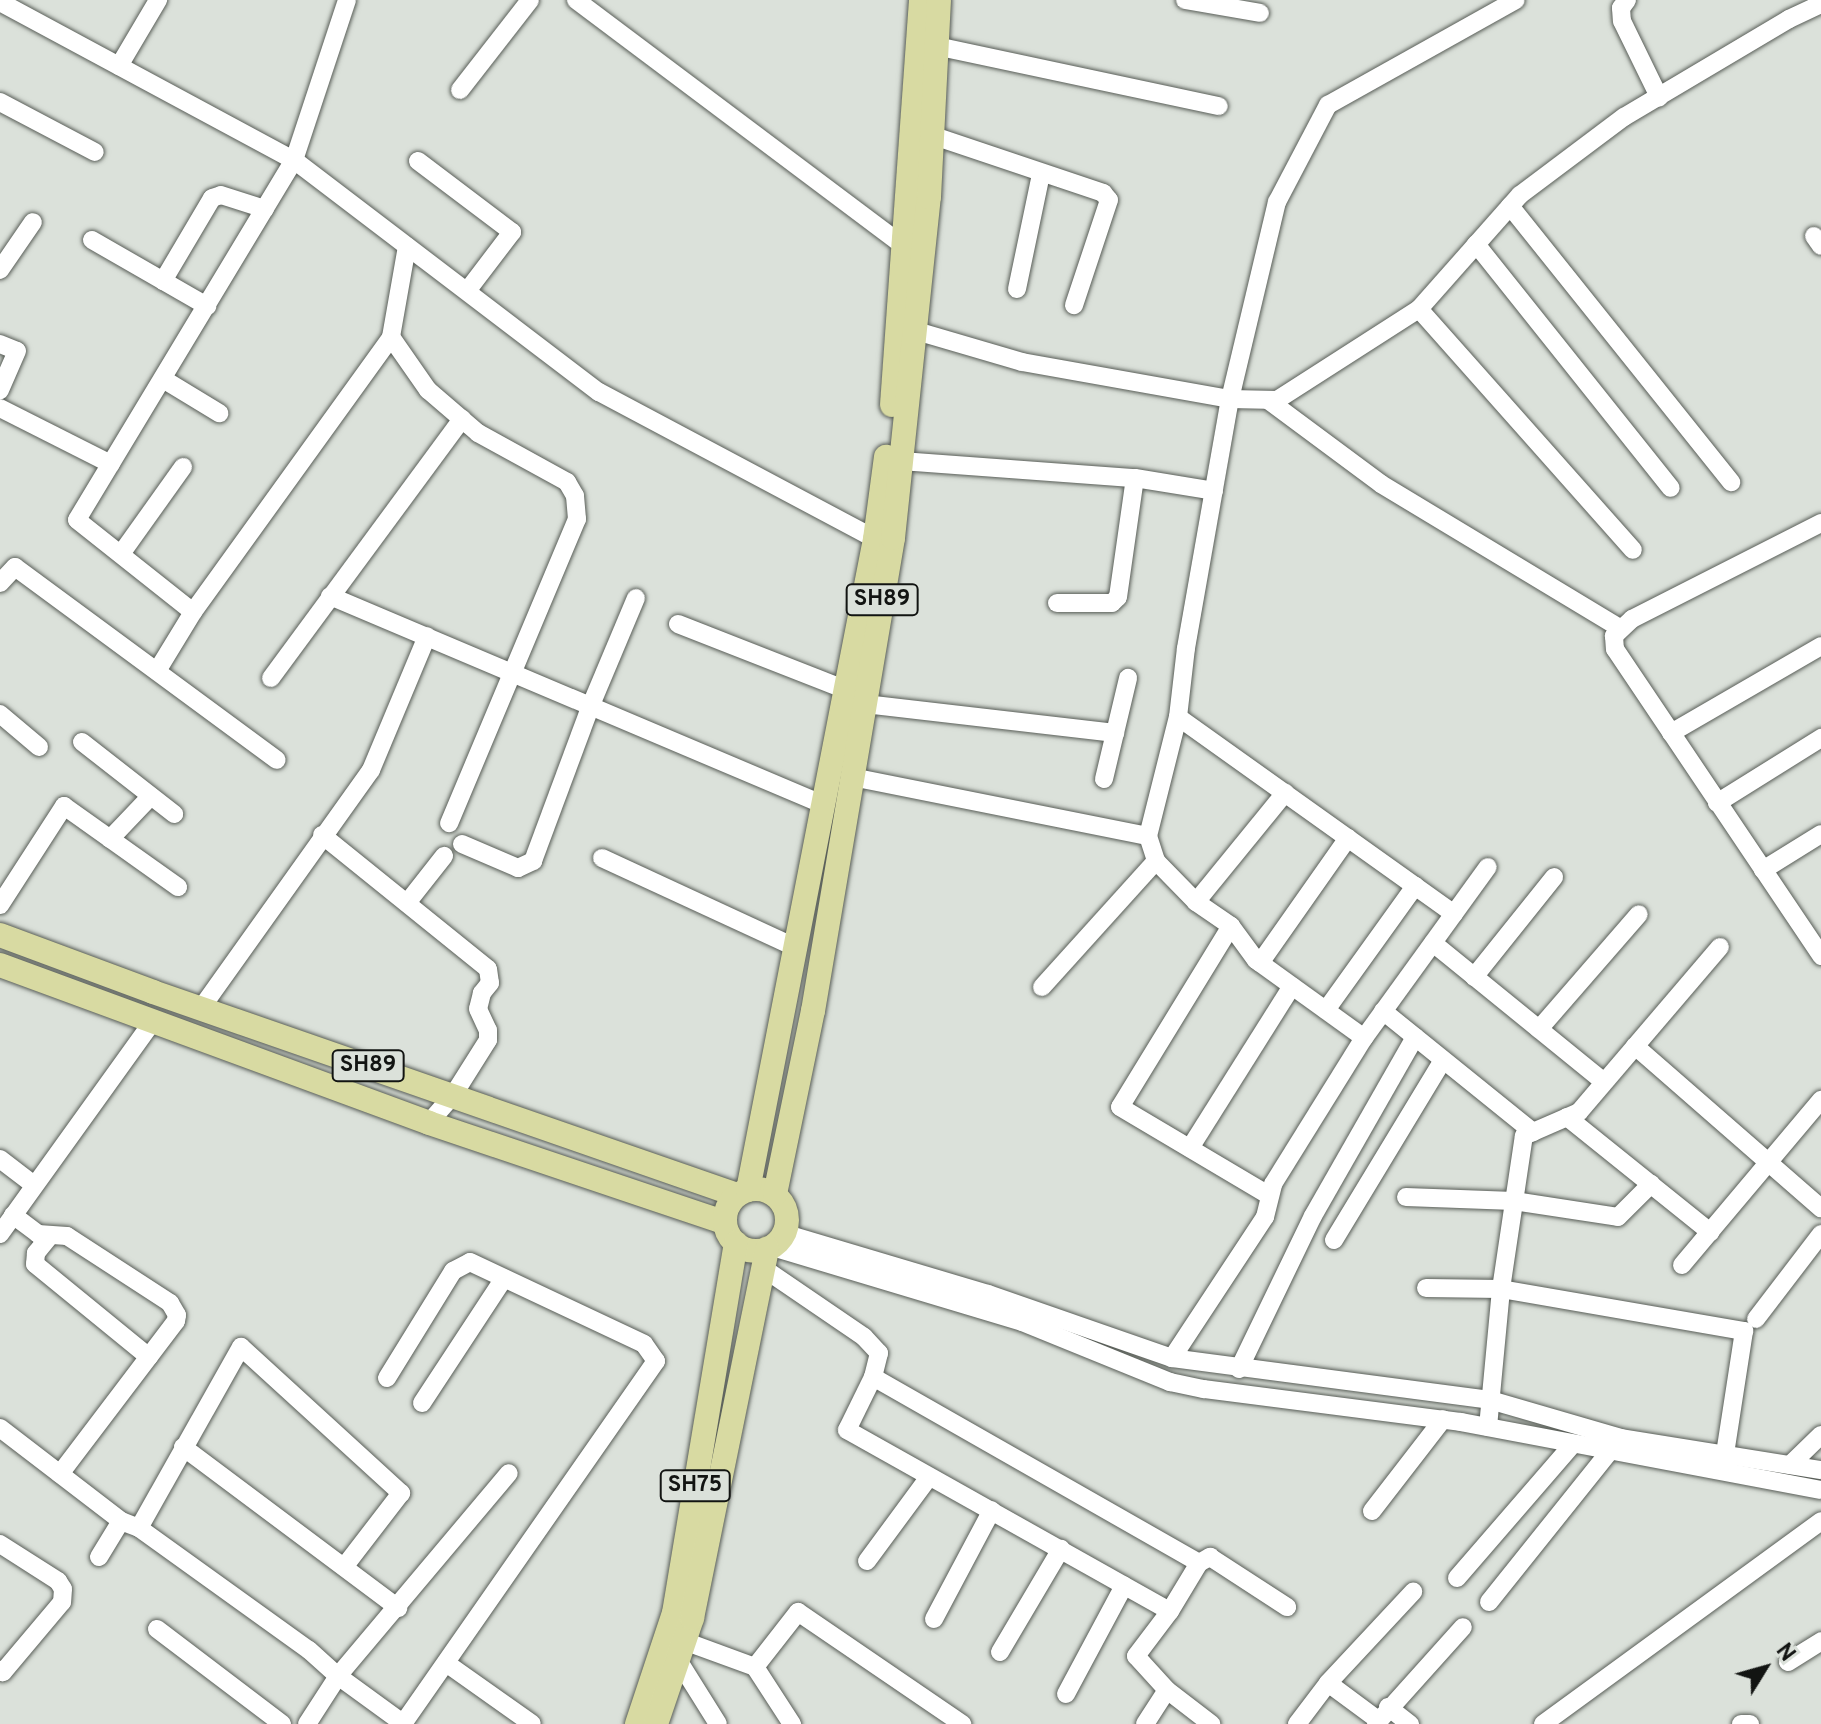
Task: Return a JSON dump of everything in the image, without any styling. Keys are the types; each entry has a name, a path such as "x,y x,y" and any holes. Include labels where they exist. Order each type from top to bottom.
{"main road":[{"name":"SH89","path":"0,935 742,1193 795,947 875,539 890,421 905,247 921,0"},
{"name":"SH89","path":"775,1194 813,1011 893,538 929,197 939,0"},
{"name":"SH89","path":"0,965 153,1021 175,1032 730,1232"},
{"path":"758,1188 775,1194 785,1209 787,1226 771,1249 745,1249 730,1232 728,1204 742,1193 758,1188"},
{"name":"SH75","path":"637,1724 674,1613 730,1232"},
{"name":"SH75","path":"656,1724 681,1650 771,1249"}],"street":[{"path":"119,66 158,0"},
{"path":"193,612 77,520 294,160 347,0"},
{"path":"460,90 530,0"},
{"path":"576,0 905,247"},
{"path":"1185,0 1260,13"},
{"path":"1364,1038 1260,963 1231,926 1196,902 1156,861 1148,836 1178,717 1230,399 1277,202 1328,105 1516,0"},
{"path":"1627,0 1621,8 1622,21 1659,97"},
{"path":"0,2 294,160 599,392 875,539"},
{"path":"916,331 1022,362 1230,399 1277,400 1419,309 1510,206 1624,117 1789,19 1821,4"},
{"path":"936,46 1219,106"},
{"path":"0,102 95,152"},
{"path":"931,135 1103,193 1109,200 1074,305"},
{"path":"418,161 512,232 467,291"},
{"path":"1017,289 1041,174"},
{"path":"163,281 212,198 221,195 265,209"},
{"path":"1510,206 1731,482"},
{"path":"0,270 33,222"},
{"path":"92,240 207,306"},
{"path":"1476,244 1671,488"},
{"path":"157,671 193,612 391,337 407,246"},
{"path":"1419,309 1633,550"},
{"path":"391,337 428,390 478,433 567,482 575,496 577,519 449,823"},
{"path":"0,344 17,351 0,390"},
{"path":"163,379 219,413"},
{"path":"1268,400 1381,484 1620,628"},
{"path":"0,408 111,464"},
{"path":"271,678 462,419"},
{"path":"901,461 1135,478 1214,491"},
{"path":"121,554 183,467"},
{"path":"1057,603 1112,603 1118,597 1135,478"},
{"path":"1821,523 1620,628 1614,636 1615,649 1821,956"},
{"path":"0,583 15,567 277,760"},
{"path":"330,596 822,804"},
{"path":"462,844 518,868 526,867 533,861 591,705 636,598"},
{"path":"678,624 844,689"},
{"path":"202,1007 371,770 427,636"},
{"path":"1671,733 1821,646"},
{"path":"1104,779 1128,678"},
{"path":"865,704 1115,733"},
{"path":"0,714 39,747"},
{"path":"1178,717 1454,914"},
{"path":"1717,803 1821,738"},
{"path":"82,742 174,814"},
{"path":"852,777 1148,836"},
{"path":"1196,902 1285,793"},
{"path":"110,839 151,796"},
{"path":"0,905 64,806 178,887"},
{"path":"1763,870 1821,834"},
{"path":"322,835 479,961 490,978 478,1009 488,1030 488,1040 454,1094 429,1123"},
{"path":"1260,963 1348,838"},
{"path":"407,903 444,856"},
{"path":"602,858 795,947"},
{"path":"1042,987 1156,861"},
{"path":"1172,1358 1265,1217 1273,1184 1364,1038 1488,867"},
{"path":"1474,977 1554,877"},
{"path":"1326,1010 1415,886"},
{"path":"1539,1029 1639,914"},
{"path":"1231,926 1120,1107 1270,1196"},
{"path":"1433,943 1604,1082"},
{"path":"1488,1427 1501,1289 1524,1136 1579,1112 1720,947"},
{"path":"1190,1148 1292,986"},
{"path":"1383,1011 1533,1132"},
{"path":"0,1234 153,1021"},
{"path":"1239,1369 1313,1216 1415,1037"},
{"path":"1635,1046 1821,1208"},
{"path":"1334,1240 1443,1060"},
{"path":"1682,1265 1821,1100"},
{"path":"1567,1117 1710,1232"},
{"path":"0,1159 34,1185"},
{"path":"1406,1197 1514,1201 1618,1217 1651,1184"},
{"path":"13,1215 38,1234 67,1236 170,1303 177,1315 176,1321 60,1474"},
{"path":"1756,1319 1821,1234"},
{"path":"49,1237 36,1253 35,1264 149,1357"},
{"path":"771,1249 988,1294 1172,1358 1490,1400 1621,1438 1821,1470"},
{"path":"771,1249 879,1353 873,1377 847,1430 1170,1611"},
{"path":"771,1249 1022,1322 1170,1382 1443,1419 1821,1490"},
{"path":"0,1428 121,1521 139,1528 309,1650 338,1676 403,1724 656,1361 644,1344 470,1262 462,1263 453,1271 387,1378"},
{"path":"422,1403 504,1278"},
{"path":"1426,1288 1501,1289 1744,1331 1725,1454"},
{"path":"139,1528 241,1347 401,1493 344,1567"},
{"path":"873,1377 1199,1563"},
{"path":"1372,1511 1443,1419"},
{"path":"1790,1465 1821,1435"},
{"path":"1457,1578 1573,1444"},
{"path":"183,1447 398,1608"},
{"path":"1489,1602 1609,1452"},
{"path":"307,1724 338,1676 509,1473"},
{"path":"867,1561 929,1477"},
{"path":"934,1619 992,1510"},
{"path":"99,1557 121,1521"},
{"path":"1543,1724 1821,1521"},
{"path":"0,1544 58,1581 63,1589 62,1602 3,1672 0,1670"},
{"path":"1000,1652 1061,1549"},
{"path":"1211,1724 1167,1690 1136,1656 1170,1611 1199,1563 1210,1557 1287,1607"},
{"path":"1066,1694 1124,1586"},
{"path":"1297,1724 1328,1683 1413,1592"},
{"path":"755,1667 798,1612 962,1724"},
{"path":"1381,1717 1463,1627"},
{"path":"157,1629 282,1724"},
{"path":"1788,1662 1821,1641"},
{"path":"681,1650 755,1667 792,1724"},
{"path":"681,1650 718,1724"},
{"path":"446,1663 532,1724"},
{"path":"1328,1683 1381,1717 1410,1724"},
{"path":"1145,1724 1167,1690"},
{"path":"1741,1724 1750,1724"}]}
